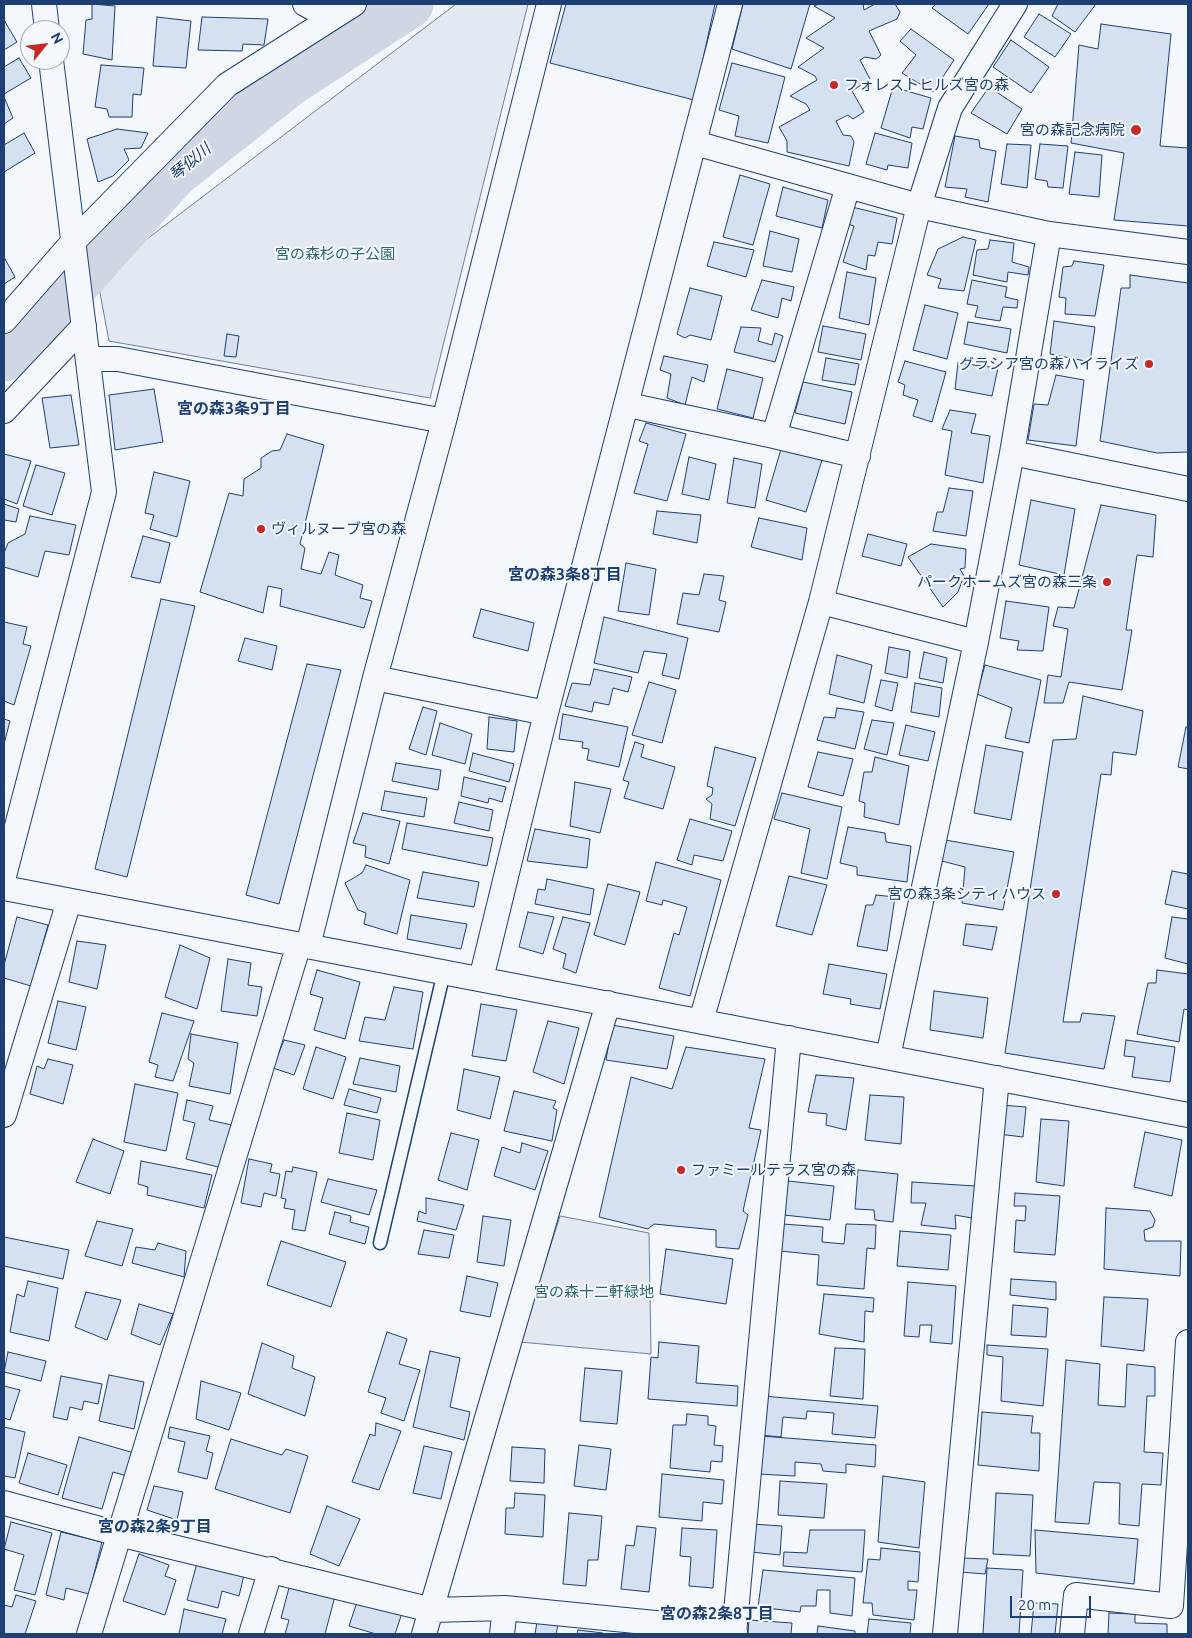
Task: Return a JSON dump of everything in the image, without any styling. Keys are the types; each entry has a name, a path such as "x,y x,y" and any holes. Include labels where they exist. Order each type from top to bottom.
{"street":[{"path":"44,4 46,20"},
{"path":"305,4 331,18"},
{"path":"4,321 75,253 227,85 354,4"},
{"path":"89,1634 304,945 444,421 549,4"},
{"path":"481,980 546,713 628,405 730,4"},
{"path":"701,1022 821,602 919,206 950,108 1015,4"},
{"path":"4,876 104,492 52,70"},
{"path":"695,143 919,206 1049,234 1188,252"},
{"path":"774,436 848,186"},
{"path":"888,1057 976,642 1012,453 1049,234"},
{"path":"4,412 82,315"},
{"path":"88,359 118,360 444,421"},
{"path":"628,405 858,456"},
{"path":"1012,453 1188,490"},
{"path":"821,602 976,642"},
{"path":"375,678 546,713"},
{"path":"4,888 1188,1115"},
{"path":"4,1115 69,901"},
{"path":"424,1634 608,1003"},
{"path":"4,1503 119,1534 271,1569 432,1610 505,1608 735,1633 789,1038"},
{"path":"945,1634 998,1078"},
{"path":"1072,1634 1076,1595 1180,1607 1188,1342"},
{"path":"251,1634 271,1569"},
{"path":"502,1634 505,1608"}],"lane":[{"path":"380,1243 444,972"}],"green space":[{"name":"宮の森杉の子公園","path":"456,4 528,4 430,398 109,341 97,277"},
{"name":"宮の森十二軒緑地","path":"560,1216 649,1233 651,1354 520,1342"}],"building":[{"path":"92,4 115,6 112,60 83,54 86,20 92,19"},
{"path":"566,4 715,4 694,100 550,63"},
{"path":"743,4 810,4 791,69 732,49"},
{"name":"フォレストヒルズ宮の森","path":"819,4 863,4 864,10 875,4 895,4 900,12 897,19 869,31 881,55 876,59 865,57 860,60 870,79 852,91 864,112 853,119 848,115 836,121 843,135 851,136 854,142 849,166 787,152 787,141 779,127 810,110 806,104 790,96 817,80 815,76 798,67 824,48 806,38 835,18 814,6"},
{"path":"936,4 989,4 968,34 932,8"},
{"path":"1058,4 1096,4 1075,32 1052,16"},
{"path":"1039,14 1071,34 1055,57 1024,37"},
{"path":"157,17 191,21 186,68 153,66"},
{"path":"202,17 268,19 264,45 243,44 242,51 198,50"},
{"path":"4,20 17,42 4,50"},
{"path":"1101,24 1171,34 1160,146 1188,148 1188,226 1114,220 1124,153 1071,143 1079,45 1098,49"},
{"path":"911,29 954,60 933,92 902,73 916,55 900,41"},
{"path":"1011,40 1049,67 1031,93 993,67"},
{"path":"19,58 20,70 26,70 31,78 4,94 4,67"},
{"path":"732,63 785,77 768,143 735,136 739,116 719,110"},
{"path":"101,65 144,68 141,95 133,94 132,117 109,117 107,109 95,107"},
{"path":"893,87 931,98 923,129 912,127 910,138 881,128"},
{"path":"989,87 1022,109 1007,134 971,113"},
{"path":"4,97 13,118 4,124"},
{"path":"117,129 148,133 141,148 124,149 129,160 113,176 98,182 87,139"},
{"path":"24,133 35,153 4,172 4,145"},
{"path":"875,133 912,143 908,168 888,165 887,170 866,164"},
{"path":"955,136 979,140 980,148 996,151 988,202 965,197 967,189 945,187"},
{"path":"1007,144 1031,145 1027,188 1001,184"},
{"path":"1040,144 1068,146 1063,188 1048,187 1047,181 1035,179"},
{"path":"1075,152 1102,155 1099,197 1069,194"},
{"path":"740,175 770,184 753,245 723,237"},
{"path":"783,187 828,200 822,228 776,216"},
{"path":"852,207 897,218 892,244 878,242 875,256 868,255 866,270 843,262 854,226 847,224"},
{"path":"770,231 799,239 792,272 763,266"},
{"path":"963,237 976,240 964,291 938,288 941,279 927,275 938,249"},
{"path":"990,240 1014,243 1012,262 1029,267 1028,275 1008,272 1007,282 973,275 977,250 988,249"},
{"path":"714,242 754,250 746,277 707,266"},
{"path":"4,257 15,277 4,284"},
{"path":"1074,261 1104,265 1095,316 1065,314 1066,298 1059,297 1063,267 1072,266"},
{"path":"847,272 876,278 869,325 839,318"},
{"name":"グラシア宮の森ハイライズ","path":"1130,275 1188,283 1188,452 1157,453 1100,441 1121,288 1130,288"},
{"path":"762,280 794,287 791,301 782,298 778,318 751,310"},
{"path":"972,280 1007,287 1005,297 1018,300 1017,308 1003,307 1000,321 975,317 978,306 967,304"},
{"path":"690,288 722,296 711,340 690,335 685,338 677,334"},
{"path":"925,305 958,313 947,359 913,350"},
{"path":"1054,321 1095,327 1090,362 1050,354"},
{"path":"968,322 1011,329 1007,353 964,344"},
{"path":"823,326 866,334 861,360 818,352"},
{"path":"741,327 761,328 758,341 772,345 775,333 783,336 775,362 734,352"},
{"path":"227,334 239,336 236,357 224,356"},
{"path":"664,356 708,365 704,382 692,377 685,405 667,398 671,374 660,370"},
{"path":"826,358 859,364 855,385 822,380"},
{"path":"905,361 946,372 932,422 913,416 918,400 903,395 905,385 898,382"},
{"path":"958,363 998,368 992,396 955,389"},
{"path":"727,369 763,378 753,418 717,409"},
{"path":"1056,375 1084,380 1076,446 1028,440 1034,404 1048,405"},
{"path":"803,382 852,392 845,424 795,413"},
{"path":"154,389 163,442 115,450 109,395"},
{"path":"71,395 79,445 50,448 42,398"},
{"path":"950,410 976,414 971,433 990,436 983,483 945,475 952,431 942,429"},
{"path":"646,423 686,434 667,501 634,493 648,444 639,441"},
{"name":"ヴィルヌーブ宮の森","path":"287,434 324,445 300,544 305,548 301,569 321,574 329,552 339,555 335,575 363,585 360,598 372,601 364,628 280,606 282,589 268,586 263,613 200,592 229,493 243,496 244,479 261,468 261,458 272,451 280,450"},
{"path":"781,449 822,460 806,512 766,500"},
{"path":"4,454 31,461 17,504 4,499"},
{"path":"689,457 716,464 709,500 682,494"},
{"path":"734,458 762,464 755,508 727,503"},
{"path":"36,465 65,473 52,515 23,506"},
{"path":"154,472 190,481 177,537 150,529 154,515 145,513"},
{"path":"949,488 973,491 966,536 933,531 937,512 943,512"},
{"path":"1031,500 1075,509 1064,575 1019,565"},
{"path":"4,504 19,509 16,522 4,520"},
{"name":"パークホームズ宮の森三条","path":"1101,505 1156,515 1153,557 1137,555 1126,630 1132,630 1122,690 1069,682 1063,703 1044,703 1048,675 1061,677 1068,629 1053,626 1058,607 1074,608"},
{"path":"657,511 701,515 697,543 653,534"},
{"path":"30,516 76,525 69,555 45,551 38,577 4,567 4,553 8,543 25,534"},
{"path":"759,518 807,528 802,560 751,547"},
{"path":"868,534 907,544 901,566 862,556"},
{"path":"143,536 170,543 160,583 131,577"},
{"path":"931,544 966,549 965,568 960,569 964,576 958,592 943,607 908,557"},
{"path":"626,563 656,569 649,615 618,611"},
{"path":"704,574 724,576 719,600 726,602 719,632 677,624 683,593 699,595"},
{"path":"161,599 195,606 127,877 95,869"},
{"path":"1006,601 1049,607 1043,651 1017,650 1019,641 1000,638"},
{"path":"481,609 534,623 528,651 473,637"},
{"path":"604,617 688,638 679,679 662,675 667,654 644,651 638,673 594,663"},
{"path":"4,622 27,627 23,644 31,646 14,705 4,701"},
{"path":"245,638 277,646 272,670 238,661"},
{"path":"889,647 910,651 907,678 885,673"},
{"path":"924,652 947,658 943,683 919,678"},
{"path":"837,655 872,665 864,703 829,694"},
{"path":"307,664 341,670 279,904 246,895"},
{"path":"985,665 1041,680 1029,743 1005,738 1012,708 977,694"},
{"path":"594,669 632,677 628,692 613,688 609,705 594,702 592,712 565,706 572,683 590,685"},
{"path":"881,680 898,683 892,711 875,706"},
{"path":"649,682 676,690 662,743 632,735"},
{"path":"915,683 942,688 939,717 911,712"},
{"name":"宮の森3条シティハウス","path":"1083,696 1143,711 1136,755 1113,752 1111,775 1101,774 1063,1022 1080,1022 1082,1013 1115,1016 1104,1069 1005,1053 1053,740 1076,739"},
{"path":"423,707 437,711 426,755 409,749"},
{"path":"837,708 864,712 855,749 817,740 824,717 835,718"},
{"path":"563,714 628,727 619,767 587,760 589,749 582,748 583,742 559,739"},
{"path":"489,717 517,721 514,752 487,749"},
{"path":"4,719 10,721 4,744"},
{"path":"872,720 894,723 887,755 864,749"},
{"path":"440,723 472,734 465,764 432,755"},
{"path":"906,725 935,732 928,761 899,755"},
{"path":"1186,727 1188,728 1188,769 1178,767"},
{"path":"635,742 644,745 641,757 675,767 663,809 624,798 629,782 623,780"},
{"path":"986,745 1023,752 1011,820 974,813"},
{"path":"715,747 756,758 735,826 710,819 712,804 706,799 712,795 713,788 707,786"},
{"path":"818,752 853,759 843,796 808,787"},
{"path":"473,753 514,764 509,782 469,771"},
{"path":"875,757 909,766 899,825 864,817 865,803 859,801 864,772 872,772"},
{"path":"396,763 441,770 438,790 392,781"},
{"path":"464,777 506,787 502,802 489,798 488,803 461,796"},
{"path":"575,782 611,789 600,833 570,826"},
{"path":"385,791 427,798 424,817 381,810"},
{"path":"782,793 842,807 827,879 801,873 810,829 774,819"},
{"path":"459,802 493,810 489,831 454,823"},
{"path":"363,813 400,821 389,864 365,857 366,846 353,843"},
{"path":"690,819 732,831 723,861 694,855 692,865 677,860"},
{"path":"407,823 493,838 487,866 402,849"},
{"path":"848,827 885,833 886,842 911,846 907,882 857,875 857,867 840,863"},
{"path":"535,829 590,839 587,868 527,861"},
{"path":"945,840 1014,852 1003,910 962,903 965,867 942,861"},
{"path":"656,862 721,880 690,996 659,988 674,933 679,935 687,907 663,900 662,905 646,901"},
{"path":"366,865 410,880 397,934 364,924 366,913 358,910 345,883 362,873"},
{"path":"1172,871 1188,874 1188,909 1165,904"},
{"path":"423,872 479,882 474,907 417,898"},
{"path":"789,876 827,885 812,935 776,926"},
{"path":"547,879 594,889 590,915 535,904 538,889 545,890"},
{"path":"608,884 640,892 625,945 594,935"},
{"path":"876,895 895,897 887,951 857,946 866,905 873,905"},
{"path":"528,912 554,917 543,954 519,947"},
{"path":"411,915 467,924 461,949 407,939"},
{"path":"17,917 48,925 31,986 4,978 4,965"},
{"path":"563,917 590,923 576,973 563,968 566,954 553,949"},
{"path":"1172,917 1188,919 1188,964 1165,958"},
{"path":"966,924 997,927 992,950 963,945"},
{"path":"77,941 106,945 97,989 69,982"},
{"path":"180,945 210,958 197,1009 165,997"},
{"path":"228,959 251,963 248,985 262,987 257,1016 221,1011"},
{"path":"829,964 887,974 880,1009 850,1004 851,999 823,994"},
{"path":"317,970 360,982 345,1039 314,1030 323,998 310,994"},
{"path":"1157,970 1188,974 1188,1010 1184,1009 1179,1042 1137,1034 1148,983 1156,983"},
{"path":"394,987 423,992 413,1049 359,1041 365,1017 385,1020"},
{"path":"934,991 988,998 983,1038 930,1030"},
{"path":"58,1001 86,1007 76,1050 48,1043"},
{"path":"481,1004 517,1010 506,1061 472,1056"},
{"path":"162,1013 194,1021 173,1081 155,1077 158,1065 149,1062"},
{"path":"548,1021 579,1028 564,1084 533,1072"},
{"path":"612,1025 674,1036 667,1069 606,1060"},
{"path":"191,1034 238,1043 230,1094 189,1086 194,1063 188,1059"},
{"path":"284,1040 305,1045 294,1075 273,1068"},
{"path":"1126,1040 1175,1047 1170,1082 1132,1077 1135,1057 1124,1056"},
{"path":"316,1047 346,1057 333,1099 303,1089"},
{"name":"ファミールテラス宮の森","path":"686,1047 765,1059 749,1128 761,1130 743,1211 748,1215 739,1249 716,1247 716,1230 654,1224 648,1229 599,1217 631,1077 672,1089"},
{"path":"360,1058 400,1066 396,1092 353,1084"},
{"path":"48,1059 73,1065 63,1104 30,1094 37,1066 44,1069"},
{"path":"464,1069 500,1077 490,1119 457,1110"},
{"path":"816,1075 854,1078 846,1130 826,1125 827,1114 808,1112"},
{"path":"135,1084 178,1093 166,1151 124,1142"},
{"path":"349,1089 381,1098 377,1113 344,1105"},
{"path":"514,1091 556,1101 553,1108 557,1110 552,1141 504,1131"},
{"path":"870,1095 904,1097 901,1144 865,1140"},
{"path":"187,1100 213,1106 209,1120 232,1125 222,1168 186,1159 195,1123 183,1120"},
{"path":"1001,1105 1026,1107 1023,1137 998,1134"},
{"path":"347,1113 380,1120 373,1160 339,1153"},
{"path":"1041,1119 1069,1121 1064,1186 1036,1182"},
{"path":"1145,1132 1182,1140 1172,1196 1134,1187"},
{"path":"451,1133 479,1140 467,1190 438,1180"},
{"path":"93,1139 124,1151 110,1194 76,1182"},
{"path":"522,1143 548,1151 535,1190 494,1176 502,1147 520,1153"},
{"path":"249,1159 272,1164 270,1172 280,1174 276,1196 264,1193 261,1207 241,1203"},
{"path":"141,1161 212,1175 204,1208 147,1195 148,1187 138,1184"},
{"path":"293,1167 317,1172 305,1231 292,1229 295,1210 284,1208 286,1199 281,1198 286,1171 292,1172"},
{"path":"858,1170 898,1174 893,1222 875,1220 874,1210 855,1209"},
{"path":"328,1179 377,1190 369,1215 321,1202"},
{"path":"788,1181 834,1186 830,1220 784,1215"},
{"path":"912,1182 975,1186 972,1218 955,1215 956,1229 921,1225 926,1203 911,1203"},
{"path":"1015,1193 1060,1196 1055,1255 1014,1252 1016,1220 1025,1221 1026,1206 1014,1206"},
{"path":"426,1198 464,1205 456,1230 417,1221 419,1211 426,1214"},
{"path":"1106,1208 1150,1211 1155,1220 1153,1227 1144,1230 1145,1241 1181,1241 1180,1276 1104,1269"},
{"path":"335,1212 351,1216 350,1222 369,1227 365,1244 329,1234"},
{"path":"483,1216 511,1220 504,1266 477,1262"},
{"path":"97,1221 133,1229 122,1266 85,1256"},
{"path":"783,1224 823,1227 822,1242 844,1244 846,1224 876,1225 875,1249 867,1248 864,1289 817,1285 819,1255 780,1251"},
{"path":"424,1230 454,1235 449,1258 418,1254"},
{"path":"900,1231 951,1235 948,1270 897,1266"},
{"path":"4,1237 69,1250 63,1279 4,1266"},
{"path":"281,1241 346,1262 331,1307 267,1285"},
{"path":"158,1243 186,1251 184,1277 132,1263 136,1247 155,1250"},
{"path":"666,1249 733,1259 726,1304 660,1294"},
{"path":"467,1276 498,1283 490,1317 460,1311"},
{"path":"1011,1279 1056,1282 1056,1300 1010,1295"},
{"path":"28,1281 58,1288 49,1341 10,1332 17,1294 24,1297"},
{"path":"908,1282 956,1286 952,1344 930,1342 932,1325 920,1325 919,1337 904,1336"},
{"path":"86,1292 121,1300 107,1340 75,1327"},
{"path":"824,1294 874,1298 873,1312 865,1311 864,1342 819,1334"},
{"path":"1104,1297 1148,1299 1144,1351 1101,1346"},
{"path":"139,1304 173,1314 160,1345 131,1334"},
{"path":"1013,1305 1048,1308 1046,1337 1011,1335"},
{"path":"387,1332 407,1339 399,1364 420,1370 404,1421 381,1413 386,1398 368,1392"},
{"path":"659,1342 699,1346 696,1383 738,1386 737,1406 648,1399 651,1357 658,1358"},
{"path":"262,1343 294,1356 292,1368 315,1377 305,1416 248,1394"},
{"path":"987,1345 1048,1349 1043,1406 1001,1401 1003,1357 987,1355"},
{"path":"835,1348 865,1349 863,1399 830,1396"},
{"path":"430,1351 460,1358 450,1407 470,1412 464,1440 413,1427"},
{"path":"8,1352 46,1361 41,1381 4,1372"},
{"path":"1066,1360 1100,1364 1098,1405 1125,1407 1127,1364 1155,1367 1155,1396 1147,1396 1144,1452 1163,1453 1161,1485 1142,1484 1139,1526 1119,1524 1120,1483 1094,1482 1089,1524 1055,1522"},
{"path":"585,1368 622,1371 617,1424 580,1421"},
{"path":"109,1375 144,1382 134,1429 99,1421"},
{"path":"61,1376 102,1384 98,1404 84,1401 82,1410 70,1407 67,1420 53,1417"},
{"path":"201,1381 241,1393 229,1430 196,1419"},
{"path":"4,1386 20,1390 10,1420 4,1418"},
{"path":"763,1396 878,1406 875,1438 832,1434 834,1413 807,1411 806,1419 783,1417 781,1437 760,1435"},
{"path":"982,1412 1033,1416 1031,1433 1040,1433 1039,1471 978,1465"},
{"path":"687,1414 708,1416 708,1425 716,1426 714,1445 723,1446 722,1462 711,1461 710,1472 670,1468 673,1425 686,1425"},
{"path":"376,1423 401,1431 379,1490 352,1482 370,1434 375,1436"},
{"path":"4,1427 25,1432 15,1478 4,1476"},
{"path":"170,1427 210,1436 206,1451 213,1453 207,1479 178,1472 185,1442 168,1438"},
{"path":"761,1436 876,1445 875,1467 846,1464 846,1473 823,1471 821,1464 795,1462 795,1476 758,1474"},
{"path":"79,1437 134,1453 127,1476 113,1472 102,1509 62,1498"},
{"path":"231,1439 282,1455 286,1449 308,1456 290,1513 215,1489"},
{"path":"579,1445 611,1449 606,1490 574,1486"},
{"path":"424,1446 452,1452 441,1499 413,1493"},
{"path":"512,1447 545,1449 544,1483 510,1481"},
{"path":"28,1453 67,1465 58,1495 19,1483"},
{"path":"662,1474 724,1480 722,1504 703,1502 702,1521 659,1517"},
{"path":"883,1476 925,1482 919,1548 878,1542"},
{"path":"780,1481 827,1484 824,1518 778,1515"},
{"path":"154,1486 183,1492 177,1520 147,1510"},
{"path":"515,1493 545,1495 543,1537 505,1534 506,1508 514,1508"},
{"path":"996,1493 1033,1495 1030,1556 993,1554"},
{"path":"327,1506 360,1519 339,1566 310,1554"},
{"path":"569,1513 602,1516 598,1560 588,1560 586,1586 563,1584"},
{"path":"11,1522 52,1533 35,1595 14,1590 24,1555 4,1549"},
{"path":"752,1524 782,1526 780,1555 751,1552"},
{"path":"637,1526 656,1528 649,1592 621,1589 626,1545 634,1546"},
{"path":"682,1528 717,1530 713,1588 689,1586 691,1557 680,1556"},
{"path":"810,1530 865,1530 862,1572 783,1566 784,1552 807,1553"},
{"path":"1035,1530 1138,1539 1134,1584 1036,1573"},
{"path":"61,1532 102,1542 89,1594 66,1588 64,1600 46,1595"},
{"path":"881,1548 920,1552 918,1582 908,1581 908,1590 917,1590 914,1620 873,1615 872,1603 863,1603 868,1559 880,1560"},
{"path":"139,1554 169,1565 165,1576 176,1580 165,1615 123,1601"},
{"path":"961,1558 988,1559 985,1574 960,1572"},
{"path":"197,1563 244,1575 239,1596 222,1591 218,1608 187,1600"},
{"path":"987,1568 1023,1570 1019,1634 983,1634"},
{"path":"763,1570 855,1578 852,1616 830,1613 830,1590 817,1590 816,1606 801,1606 800,1612 758,1607"},
{"path":"290,1584 335,1596 325,1634 285,1634 289,1620 281,1618"},
{"path":"16,1595 36,1601 25,1634 4,1634 4,1605 12,1607"},
{"path":"358,1599 402,1613 395,1634 376,1634 349,1626"},
{"path":"1034,1603 1058,1604 1055,1634 1031,1634"},
{"path":"184,1609 226,1619 222,1634 179,1634"},
{"path":"1109,1613 1135,1614 1135,1623 1167,1624 1167,1634 1108,1634"},
{"path":"869,1619 911,1623 910,1634 867,1634"},
{"path":"749,1620 792,1623 791,1634 748,1634"},
{"path":"537,1622 558,1625 556,1634 535,1634"},
{"path":"818,1626 855,1631 855,1634 817,1634"},
{"path":"578,1630 603,1633 603,1634 577,1634"}],"waterway":[{"name":"琴似川","path":"4,357 28,330 53,308 174,173 289,82 409,4"}],"place":[{"name":"フォレストヒルズ宮の森","path":"834,85"},
{"name":"宮の森記念病院","path":"1136,130"},
{"name":"グラシア宮の森ハイライズ","path":"1149,364"},
{"name":"ヴィルヌーブ宮の森","path":"261,529"},
{"name":"パークホームズ宮の森三条","path":"1107,582"},
{"name":"宮の森3条シティハウス","path":"1056,894"},
{"name":"ファミールテラス宮の森","path":"681,1170"}],"district":[{"name":"宮の森3条9丁目","path":"234,409"},
{"name":"宮の森3条8丁目","path":"565,575"},
{"name":"宮の森2条9丁目","path":"155,1527"},
{"name":"宮の森2条8丁目","path":"717,1614"}]}
